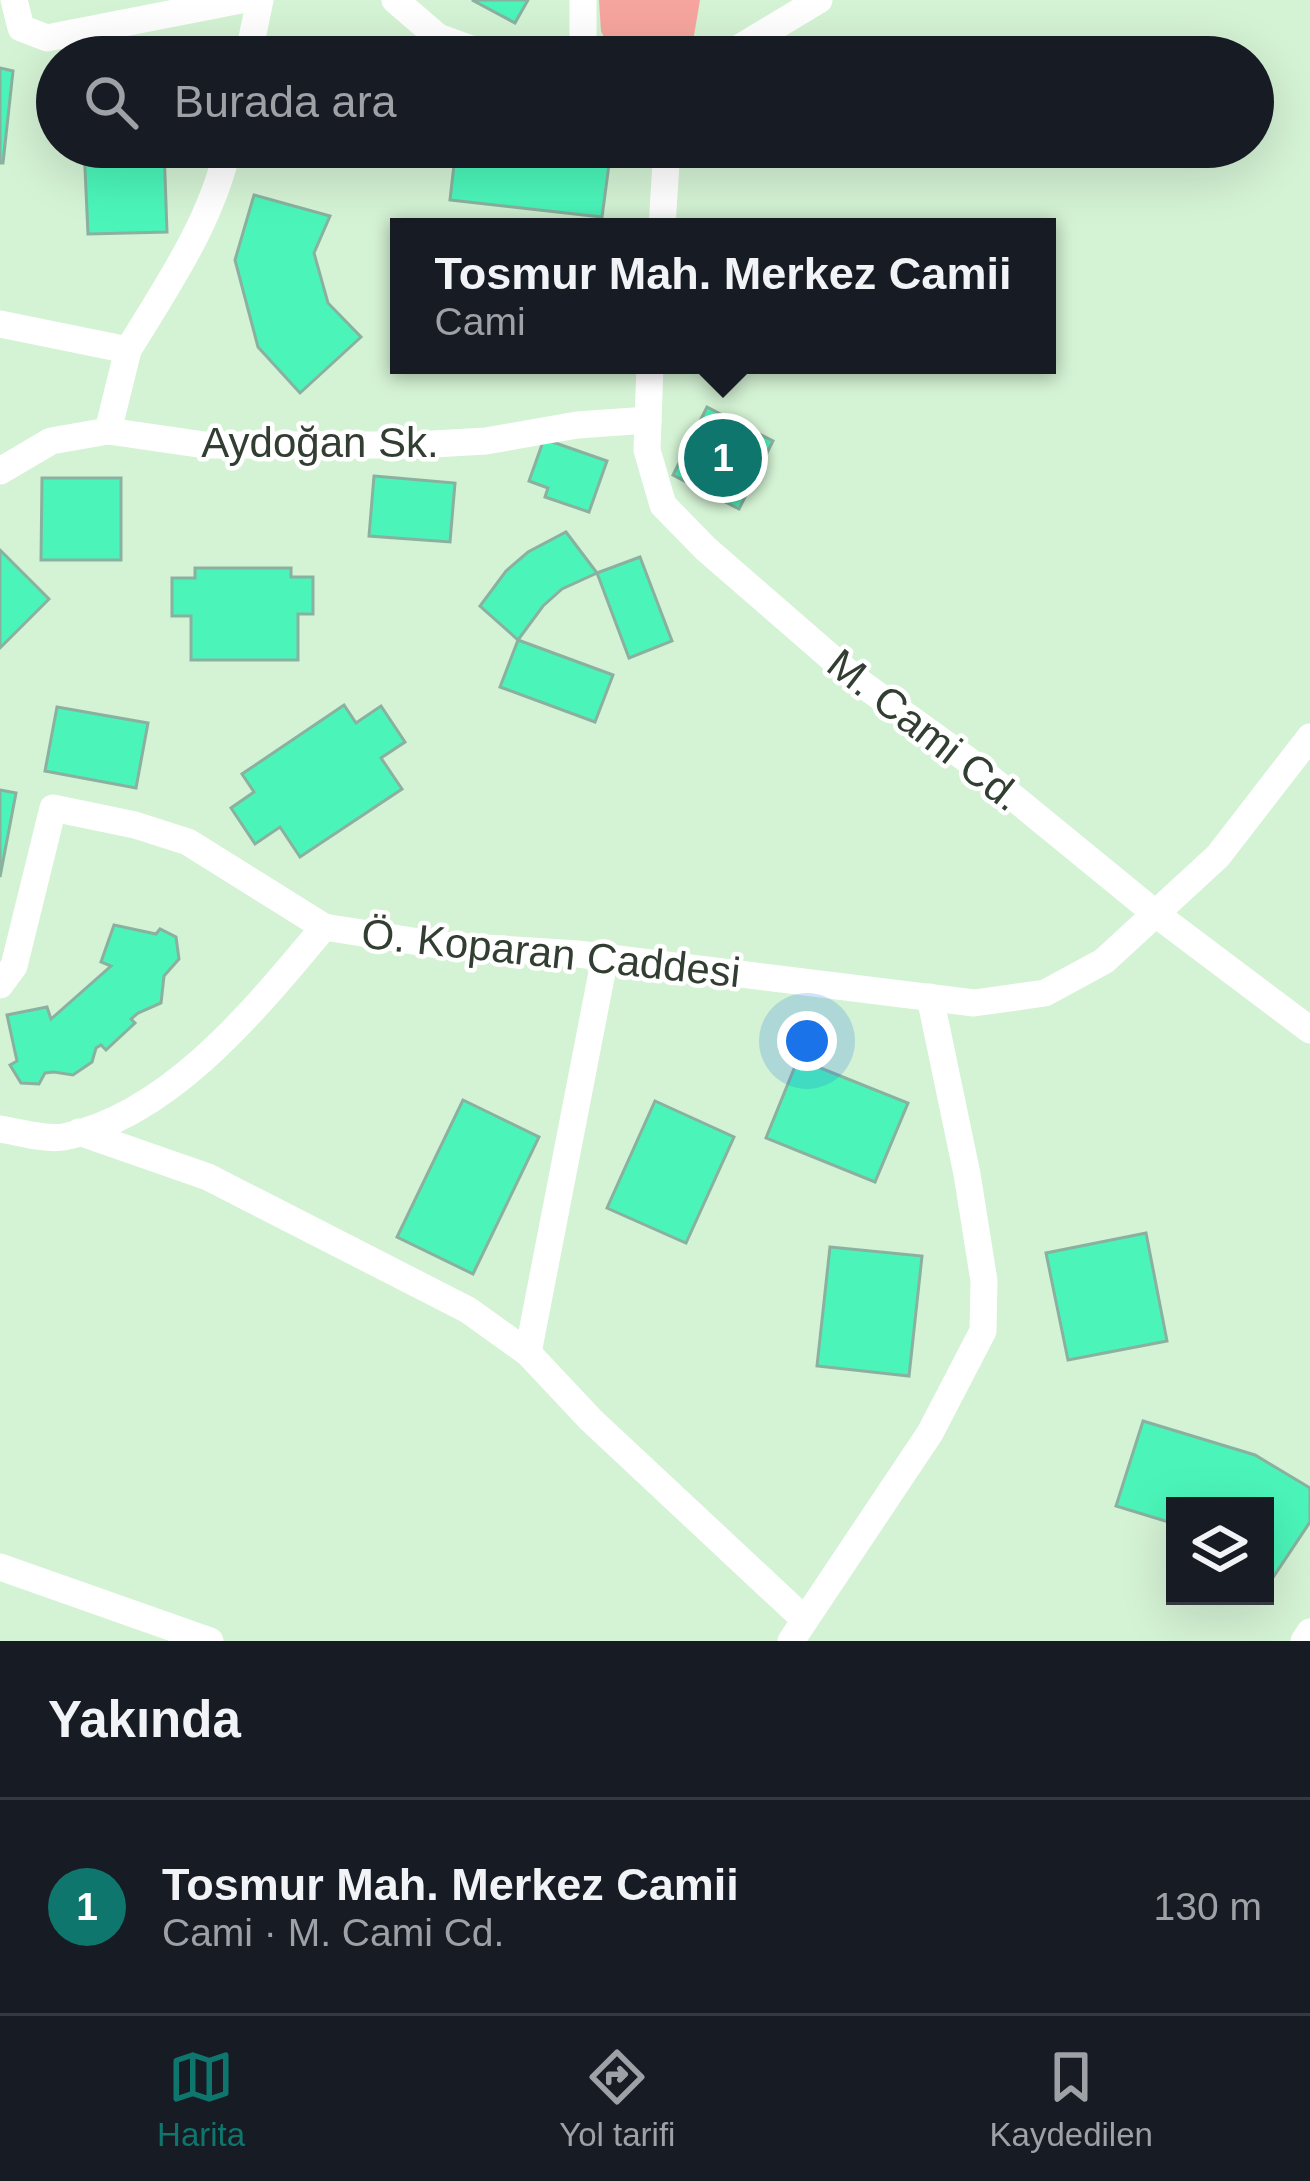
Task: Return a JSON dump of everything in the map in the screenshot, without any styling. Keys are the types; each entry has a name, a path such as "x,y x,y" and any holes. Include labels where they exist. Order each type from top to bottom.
{"street":[{"path":"14,0 21,28 42,36"},
{"path":"57,36 241,0"},
{"path":"252,36 260,0"},
{"path":"394,0 436,36"},
{"path":"583,0 583,36"},
{"path":"759,36 819,0"},
{"path":"108,431 128,350 192,244 224,168"},
{"path":"663,218 666,168"},
{"path":"0,324 128,350"},
{"name":"M. Cami Cd.","path":"650,374 647,450 663,505 706,549 858,681 969,761 1156,914 1310,1030"},
{"name":"Aydoğan Sk.","path":"0,471 51,441 108,431 206,445 416,445 648,420"},
{"name":"Ö. Koparan Caddesi","path":"0,1130 59,1138 117,1120 189,1071 259,1004 324,926 438,945 605,957 974,1003 1045,993 1104,961 1218,856 1310,736"},
{"path":"0,985 14,966 53,808 188,842 324,926"},
{"path":"528,1353 605,957"},
{"path":"80,1132 208,1177 468,1310 528,1353 798,1630 931,1433 983,1331 984,1281 930,998"},
{"path":"0,1567 210,1641"},
{"path":"1304,1641 1310,1632"}],"shaded area":[{"path":"599,0 700,0 694,36 604,36"}],"building":[{"path":"472,0 528,0 515,23"},
{"path":"0,68 13,71 3,163 0,163"},
{"path":"85,168 165,168 167,232 88,234"},
{"path":"454,168 609,168 602,217 450,200"},
{"path":"254,195 330,216 314,253 328,303 361,337 300,393 258,347 235,260"},
{"path":"707,407 773,441 739,509 673,475"},
{"path":"544,439 607,461 589,512 545,497 548,488 529,481"},
{"path":"374,476 455,483 450,542 369,536"},
{"path":"42,478 121,478 121,560 41,560"},
{"path":"566,532 597,573 562,589 518,640 480,606 506,571 528,552"},
{"path":"0,550 49,599 0,648"},
{"path":"640,557 672,641 629,658 597,573"},
{"path":"195,568 291,568 291,577 313,577 313,614 298,614 298,660 191,660 191,616 172,616 172,578 195,578"},
{"path":"518,640 613,675 595,722 500,687"},
{"path":"344,705 356,723 381,706 405,742 381,758 402,789 300,857 280,827 255,844 231,808 254,792 242,774"},
{"path":"57,707 148,723 136,788 45,771"},
{"path":"0,790 16,793 0,877"},
{"path":"114,925 156,934 160,929 176,937 179,959 164,976 161,1003 138,1013 131,1019 135,1023 106,1050 101,1045 96,1048 92,1062 73,1075 45,1073 39,1084 21,1083 10,1065 17,1061 7,1015 47,1007 51,1019 111,966 101,962"},
{"path":"798,1059 908,1103 875,1182 766,1138"},
{"path":"463,1100 539,1137 473,1274 397,1237"},
{"path":"655,1101 734,1137 686,1243 607,1208"},
{"path":"1146,1233 1167,1341 1068,1360 1046,1253"},
{"path":"830,1247 922,1256 909,1376 817,1366"},
{"path":"1143,1421 1255,1455 1310,1488 1310,1522 1274,1576 1274,1497 1166,1497 1166,1521 1116,1506"}],"place":[{"name":"Tosmur Mah. Merkez Camii","path":"723,458"}]}
